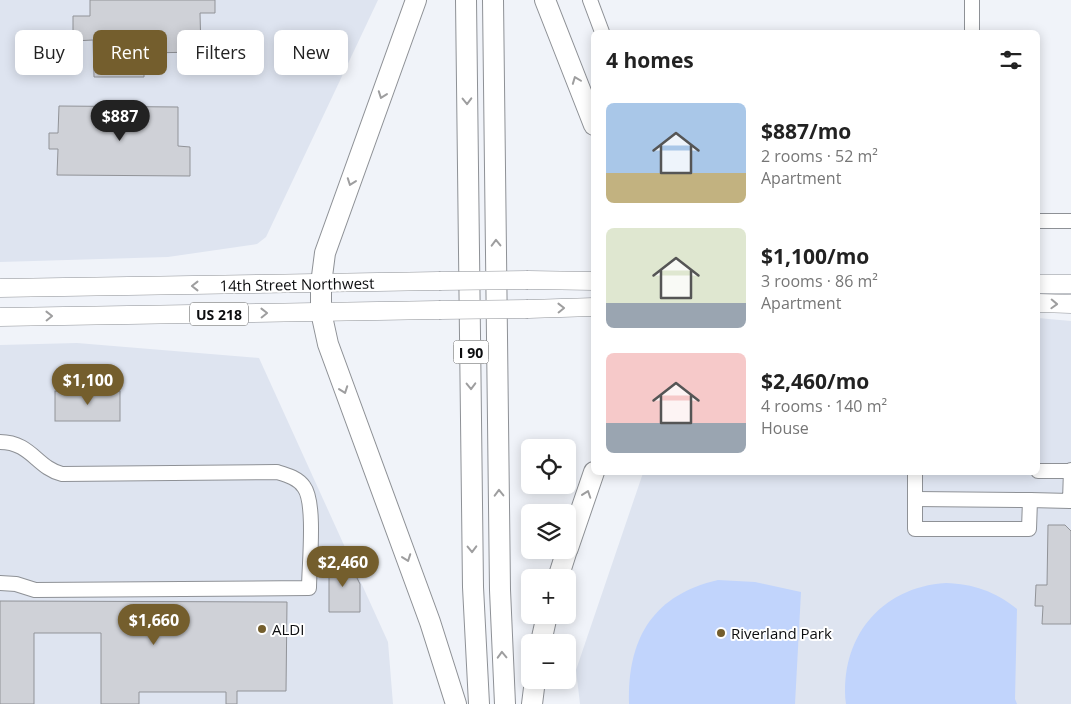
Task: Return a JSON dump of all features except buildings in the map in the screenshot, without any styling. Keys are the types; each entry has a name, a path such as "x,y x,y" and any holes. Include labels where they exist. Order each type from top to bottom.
{"highway":[{"path":"416,0 329,241 321,284 321,312 338,372 430,622 456,704"},
{"name":"I 90","path":"466,0 473,587 479,704"},
{"name":"I 90","path":"494,0 500,562 505,704"},
{"path":"545,0 591,117"},
{"path":"576,523 593,475"},
{"path":"532,704 534,689"}],"main road":[{"name":"14th Street Northwest","path":"0,288 439,281 591,281"},
{"path":"1040,284 1071,284"},
{"path":"1040,303 1071,304"},
{"name":"14th Street Northwest","path":"0,317 591,307"}],"street":[{"path":"590,0 601,30"},
{"path":"972,0 972,30"},
{"path":"1040,221 1071,221"},
{"path":"0,442 10,442 18,446 36,456 46,468 62,474 281,473 297,480 305,488 309,499 310,517 309,588 35,590 16,584 0,583"},
{"path":"915,499 1070,501 1070,471 1040,471"},
{"path":"915,475 915,529 1029,529 1030,500"}],"shaded area":[{"path":"0,0 378,0 348,63 348,30 274,30 274,75 343,75 266,237 257,244 168,257 0,262"},
{"path":"1040,318 1071,321 1071,704 580,704 576,670 642,475 1040,475"},
{"path":"77,343 259,358 388,642 393,704 0,704 0,345"},
{"name":"Riverland Park","path":"718,580 755,582 801,592 795,704 629,704 633,660 639,641 648,624 660,609 676,597 695,587"},
{"path":"946,583 975,587 992,593 1017,609 1015,699 1017,704 846,704 846,680 849,658 857,638 869,621 884,606 902,594 922,587"}],"place":[{"name":"ALDI","path":"262,629"},
{"name":"Riverland Park","path":"721,633"}]}
